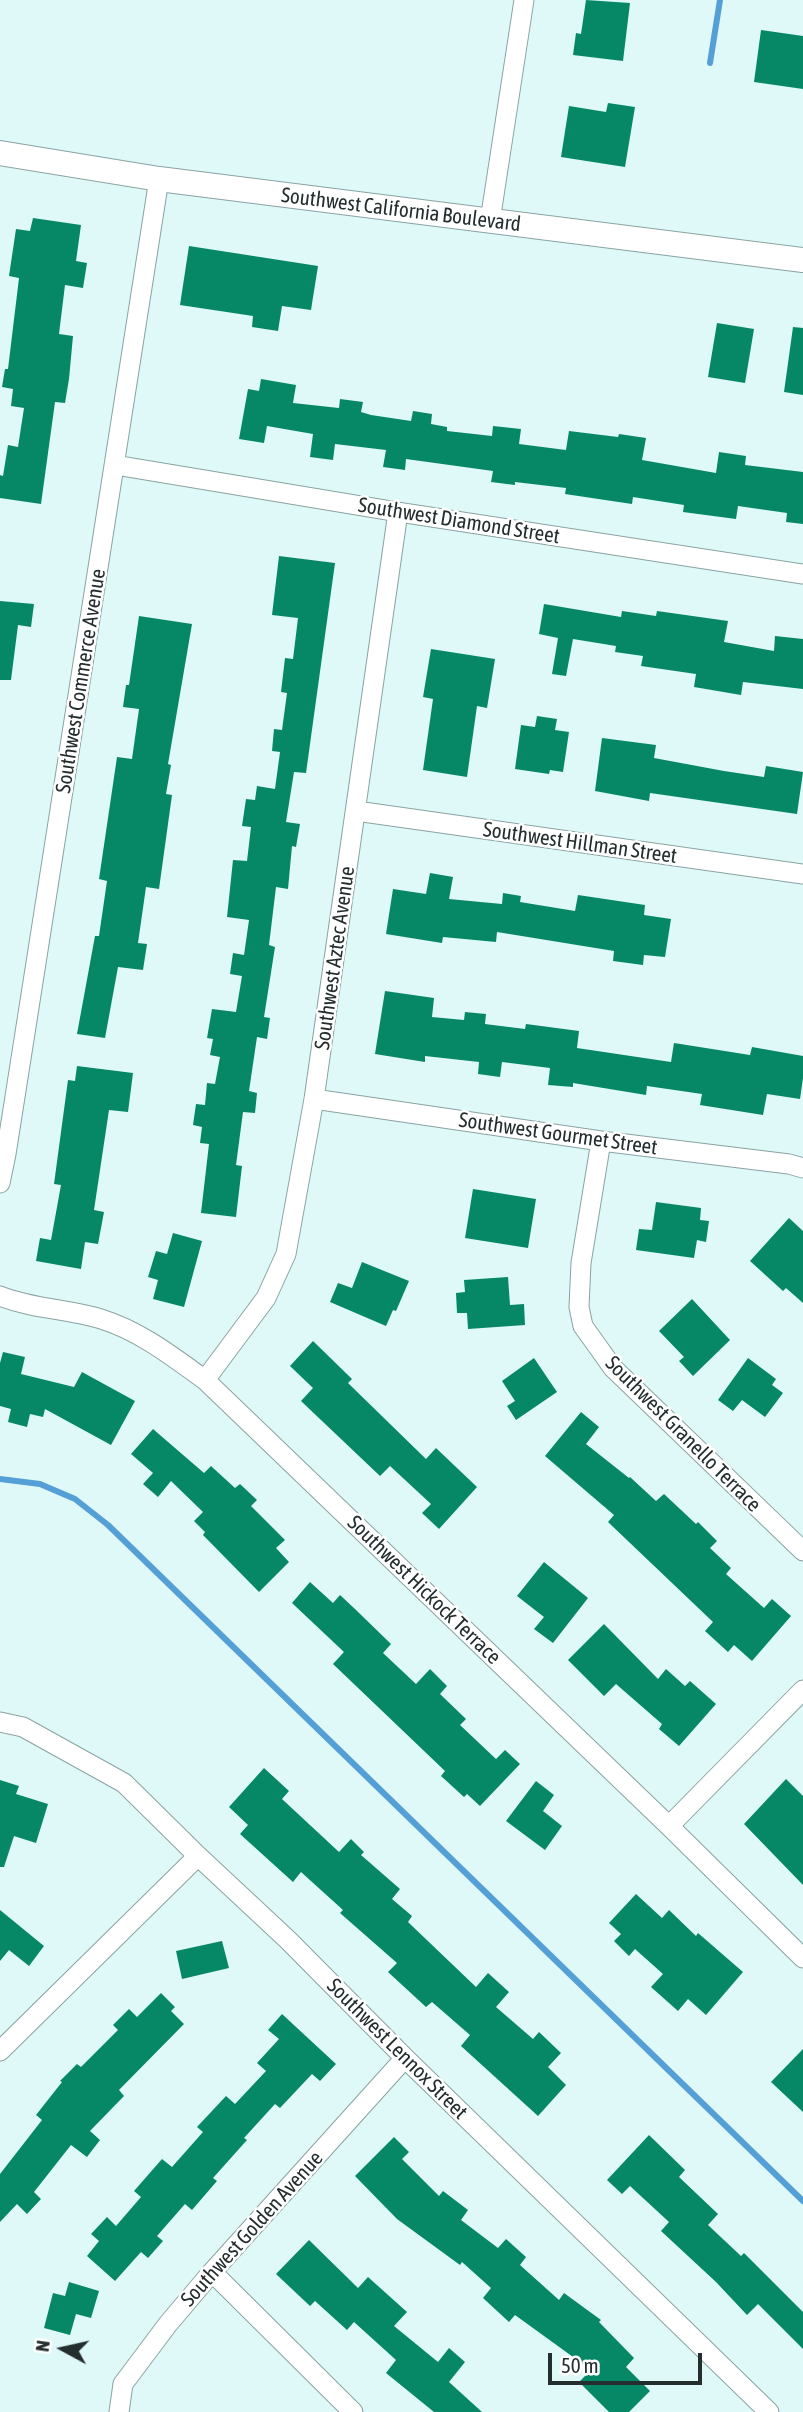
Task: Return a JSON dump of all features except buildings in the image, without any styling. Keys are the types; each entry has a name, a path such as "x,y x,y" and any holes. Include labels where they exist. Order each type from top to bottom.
{"street":[{"path":"490,221 524,0"},
{"name":"Southwest California Boulevard","path":"0,153 159,179 803,260"},
{"name":"Southwest Commerce Avenue","path":"0,1183 159,179"},
{"name":"Southwest Diamond Street","path":"115,465 398,512 803,574"},
{"name":"Southwest Aztec Avenue","path":"205,1380 266,1298 286,1254 314,1099 398,512"},
{"name":"Southwest Hillman Street","path":"356,811 803,874"},
{"name":"Southwest Gourmet Street","path":"314,1099 803,1168"},
{"name":"Southwest Granello Terrace","path":"601,1140 580,1263 579,1307 583,1326 613,1368 803,1551"},
{"name":"Southwest Hickock Terrace","path":"0,1296 33,1306 102,1320 127,1330 163,1350 205,1380 803,1958"},
{"path":"669,1826 803,1689"},
{"name":"Southwest Lennox Street","path":"0,1722 23,1727 124,1783 769,2412"},
{"path":"0,2051 198,1856"},
{"name":"Southwest Golden Avenue","path":"119,2412 123,2384 168,2324 405,2058"},
{"path":"212,2272 353,2412"}],"waterway":[{"path":"710,63 720,0"},
{"path":"0,1479 40,1484 75,1499 108,1525 803,2201"}]}
